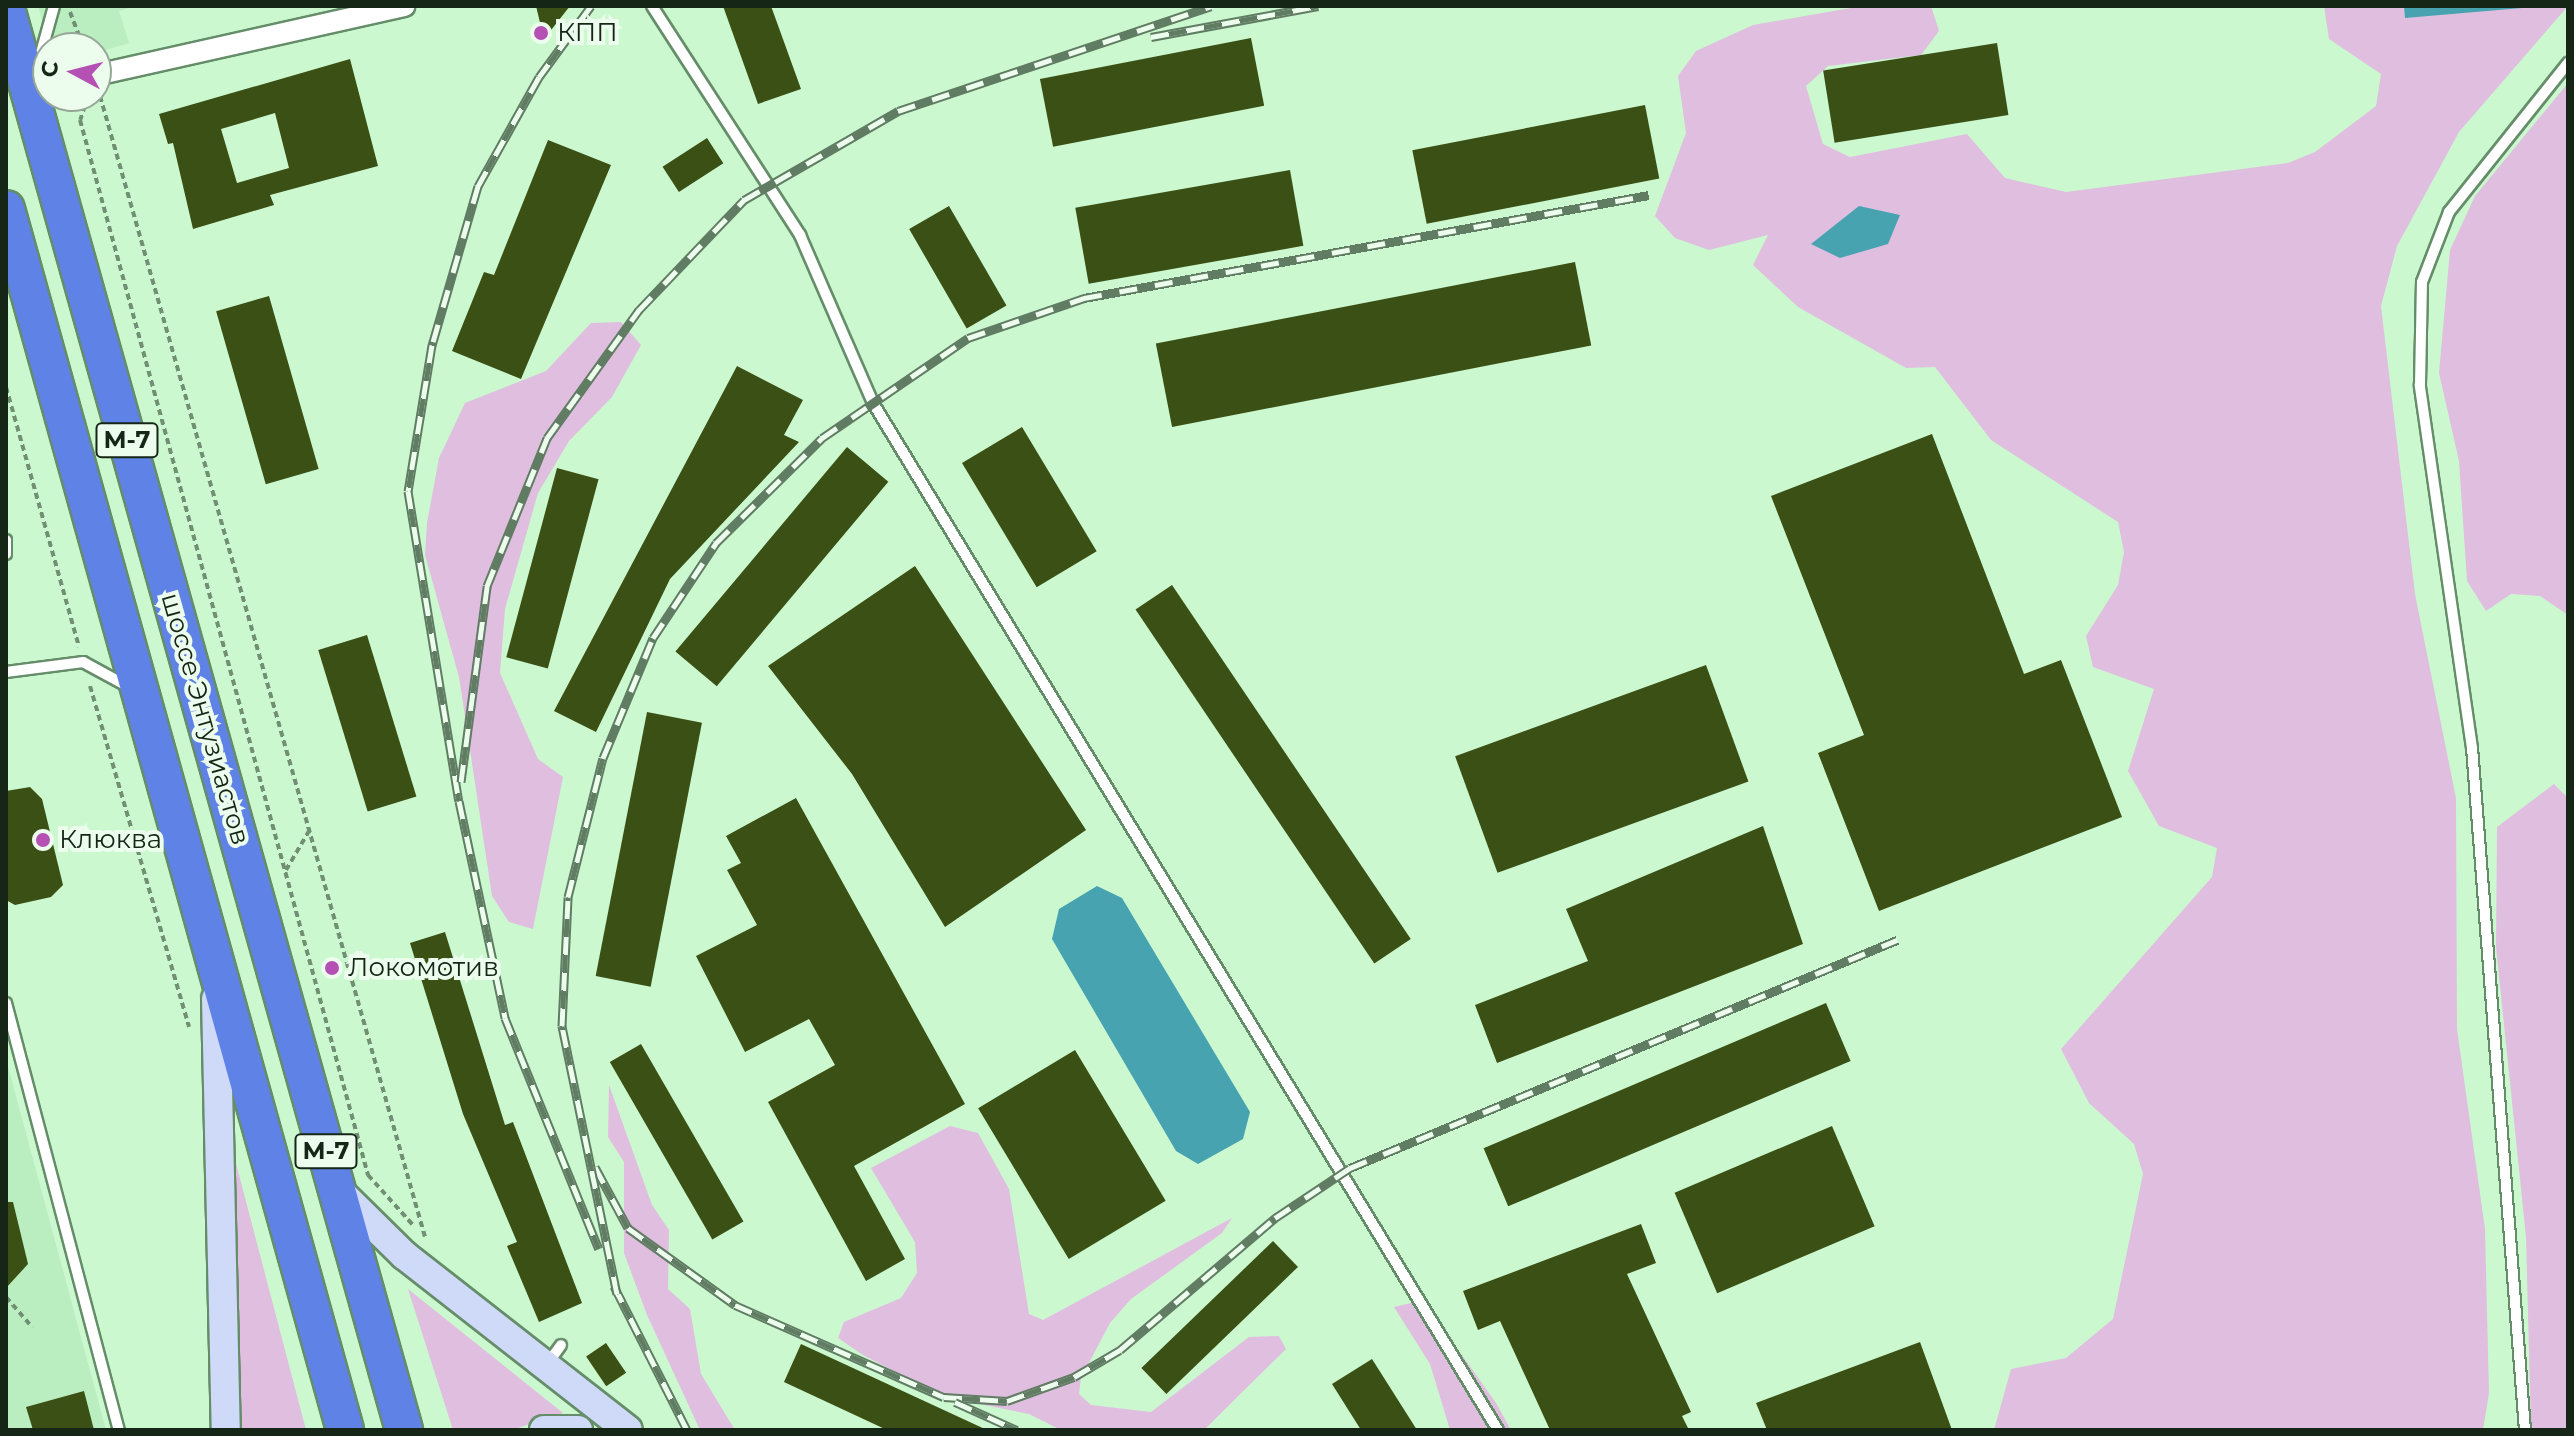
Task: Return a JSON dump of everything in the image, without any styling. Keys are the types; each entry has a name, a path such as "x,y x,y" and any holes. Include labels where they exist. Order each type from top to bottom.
{"highway":[{"name":"шоссе Энтузиастов","path":"6,8 32,73"},
{"name":"шоссе Энтузиастов","path":"45,112 404,1430"},
{"name":"шоссе Энтузиастов","path":"6,209 345,1430"}],"street":[{"path":"112,71 404,6"},
{"path":"215,962 226,1430"},
{"path":"337,1189 404,1255 555,1354 628,1430"},
{"path":"544,1430 578,1430"}],"lane":[{"path":"49,32 54,6"},
{"path":"652,6 800,235 873,403 1498,1430"},
{"path":"2525,1430 2472,748 2420,385 2422,282 2449,212 2568,63"},
{"path":"6,540 6,554"},
{"path":"6,672 83,662 109,670 142,699"},
{"path":"6,1003 119,1430"}],"path":[{"path":"68,6 78,32"},
{"path":"83,112 80,120 368,1175 433,1246"},
{"path":"105,112 423,1235"},
{"path":"6,387 192,1038"},
{"path":"285,871 309,831"},
{"path":"6,1297 32,1327"}],"shaded area":[{"path":"38,6 136,6 119,11 129,43 112,48 112,32 45,32"},
{"path":"1862,6 1931,6 1939,31 1921,55 1828,66 1806,86 1823,144 1850,157 1967,134 2005,178 2066,192 2288,163 2315,152 2376,106 2381,74 2329,39 2324,6 2568,6 2459,132 2397,246 2381,306 2415,594 2456,798 2457,1029 2485,1229 2489,1393 2483,1430 1994,1430 2011,1369 2066,1358 2113,1319 2143,1174 2134,1144 2089,1103 2061,1049 2212,877 2217,848 2159,826 2128,771 2154,689 2093,667 2086,636 2118,585 2124,552 2118,522 1991,440 1935,367 1906,368 1798,307 1753,265 1768,235 1709,250 1675,238 1655,216 1686,133 1678,76 1696,51 1753,25"},
{"path":"2568,83 2568,615 2540,596 2511,594 2486,611 2467,581 2459,461 2439,373 2450,250 2475,196"},
{"path":"621,322 641,345 612,397 569,441 538,493 505,609 500,673 538,759 563,777 533,929 509,922 492,896 459,677 425,555 427,523 439,458 465,403 546,371 591,323"},
{"path":"2554,784 2568,798 2568,1430 2531,1430 2526,1237 2496,947 2497,827"},
{"path":"6,1059 106,1430 6,1430"},
{"path":"609,1085 652,1205 669,1230 668,1289 690,1309 701,1374 735,1430 700,1430 647,1315 624,1253 624,1162 608,1137"},
{"path":"950,1126 978,1133 1009,1189 1029,1314 1043,1320 1232,1218 1222,1233 1131,1299 1110,1323 1081,1378 1079,1394 1091,1405 1151,1412 1249,1337 1279,1336 1286,1349 1204,1430 1061,1430 1029,1414 944,1397 863,1355 838,1338 844,1322 901,1298 917,1273 915,1242 871,1168"},
{"path":"233,1152 306,1430 236,1430"},
{"path":"408,1289 563,1413 512,1430 453,1430"},
{"path":"1423,1300 1496,1403 1511,1430 1450,1430 1430,1364 1394,1307"}],"water":[{"path":"2404,6 2521,6 2522,8 2405,18"},
{"path":"1859,206 1900,215 1888,244 1840,258 1811,244"},
{"path":"1097,886 1122,898 1250,1112 1243,1139 1198,1164 1176,1151 1052,939 1059,909"}],"building":[{"name":"КПП","path":"536,6 570,6 544,39"},
{"path":"723,6 771,6 801,89 758,104"},
{"path":"1251,38 1264,106 1053,147 1040,79"},
{"path":"1997,43 2008,115 1835,143 1823,71"},
{"path":"350,59 378,166 270,195 274,205 193,229 173,143 168,144 159,114","holes":["275,113 289,168 237,183 221,129"]},
{"path":"1645,105 1659,179 1427,224 1412,150"},
{"path":"707,138 723,163 679,192 663,167"},
{"path":"548,140 611,165 521,379 452,351 484,272 494,275"},
{"path":"1290,170 1303,246 1089,284 1075,208"},
{"path":"949,206 1006,306 967,329 909,229"},
{"path":"1575,262 1591,345 1172,427 1156,343"},
{"path":"269,296 319,469 266,484 216,311"},
{"path":"737,366 803,400 784,435 799,442 670,579 596,732 554,711"},
{"path":"1022,427 1097,551 1037,587 962,463"},
{"path":"1932,434 2024,674 2061,660 2122,817 1879,911 1818,753 1864,735 1771,496"},
{"path":"847,447 888,482 717,686 675,652"},
{"path":"557,468 599,479 548,668 506,657"},
{"path":"915,566 1086,830 945,927 852,774 768,666"},
{"path":"1172,585 1411,939 1374,964 1136,610"},
{"path":"367,635 416,797 368,812 318,650"},
{"path":"1706,665 1748,782 1498,873 1455,756"},
{"path":"647,712 702,723 651,987 596,976"},
{"path":"30,787 42,799 63,885 51,897 15,905 6,900 6,791"},
{"path":"796,798 965,1104 854,1166 905,1259 866,1281 768,1102 835,1065 809,1019 745,1052 696,956 757,925 727,870 741,863 726,836"},
{"path":"1763,826 1803,944 1497,1063 1475,1005 1588,961 1566,909"},
{"path":"445,932 505,1125 513,1122 582,1303 539,1322 507,1246 517,1242 463,1114 410,943"},
{"path":"1826,1003 1851,1061 1508,1206 1484,1148"},
{"path":"641,1044 744,1222 712,1240 610,1062"},
{"path":"1075,1050 1166,1201 1069,1259 978,1108"},
{"path":"1832,1126 1875,1226 1717,1293 1675,1193"},
{"path":"6,1202 13,1202 28,1264 6,1288"},
{"path":"1641,1224 1656,1263 1627,1274 1691,1412 1682,1416 1689,1430 1550,1430 1500,1321 1478,1330 1463,1291"},
{"path":"1273,1241 1298,1267 1166,1394 1141,1368"},
{"path":"1920,1342 1952,1430 1767,1430 1756,1403"},
{"path":"606,1343 626,1373 606,1386 586,1356"},
{"path":"801,1344 987,1430 887,1430 784,1382"},
{"path":"1372,1359 1417,1430 1361,1430 1332,1384"},
{"path":"84,1391 94,1430 33,1430 26,1407"}],"railway":[{"path":"591,6 539,77 478,186 432,345 408,491 459,801 505,1018 599,1249"},
{"path":"461,782 487,586 547,438 639,310 744,200 898,111 1211,6"},
{"path":"1151,37 1318,6"},
{"path":"617,1294 562,1026 568,897 603,758 653,638 716,543 822,438 968,338 1084,298 1649,195"},
{"path":"595,1167 628,1228 735,1305 944,1397 1007,1401 1074,1377 1120,1350 1275,1218 1350,1168 1897,940"},
{"path":"614,1286 687,1430"},
{"path":"955,1402 1017,1430"}],"place":[{"name":"КПП","path":"541,33"},
{"name":"Клюква","path":"43,840"},
{"name":"Локомотив","path":"332,968"}]}
